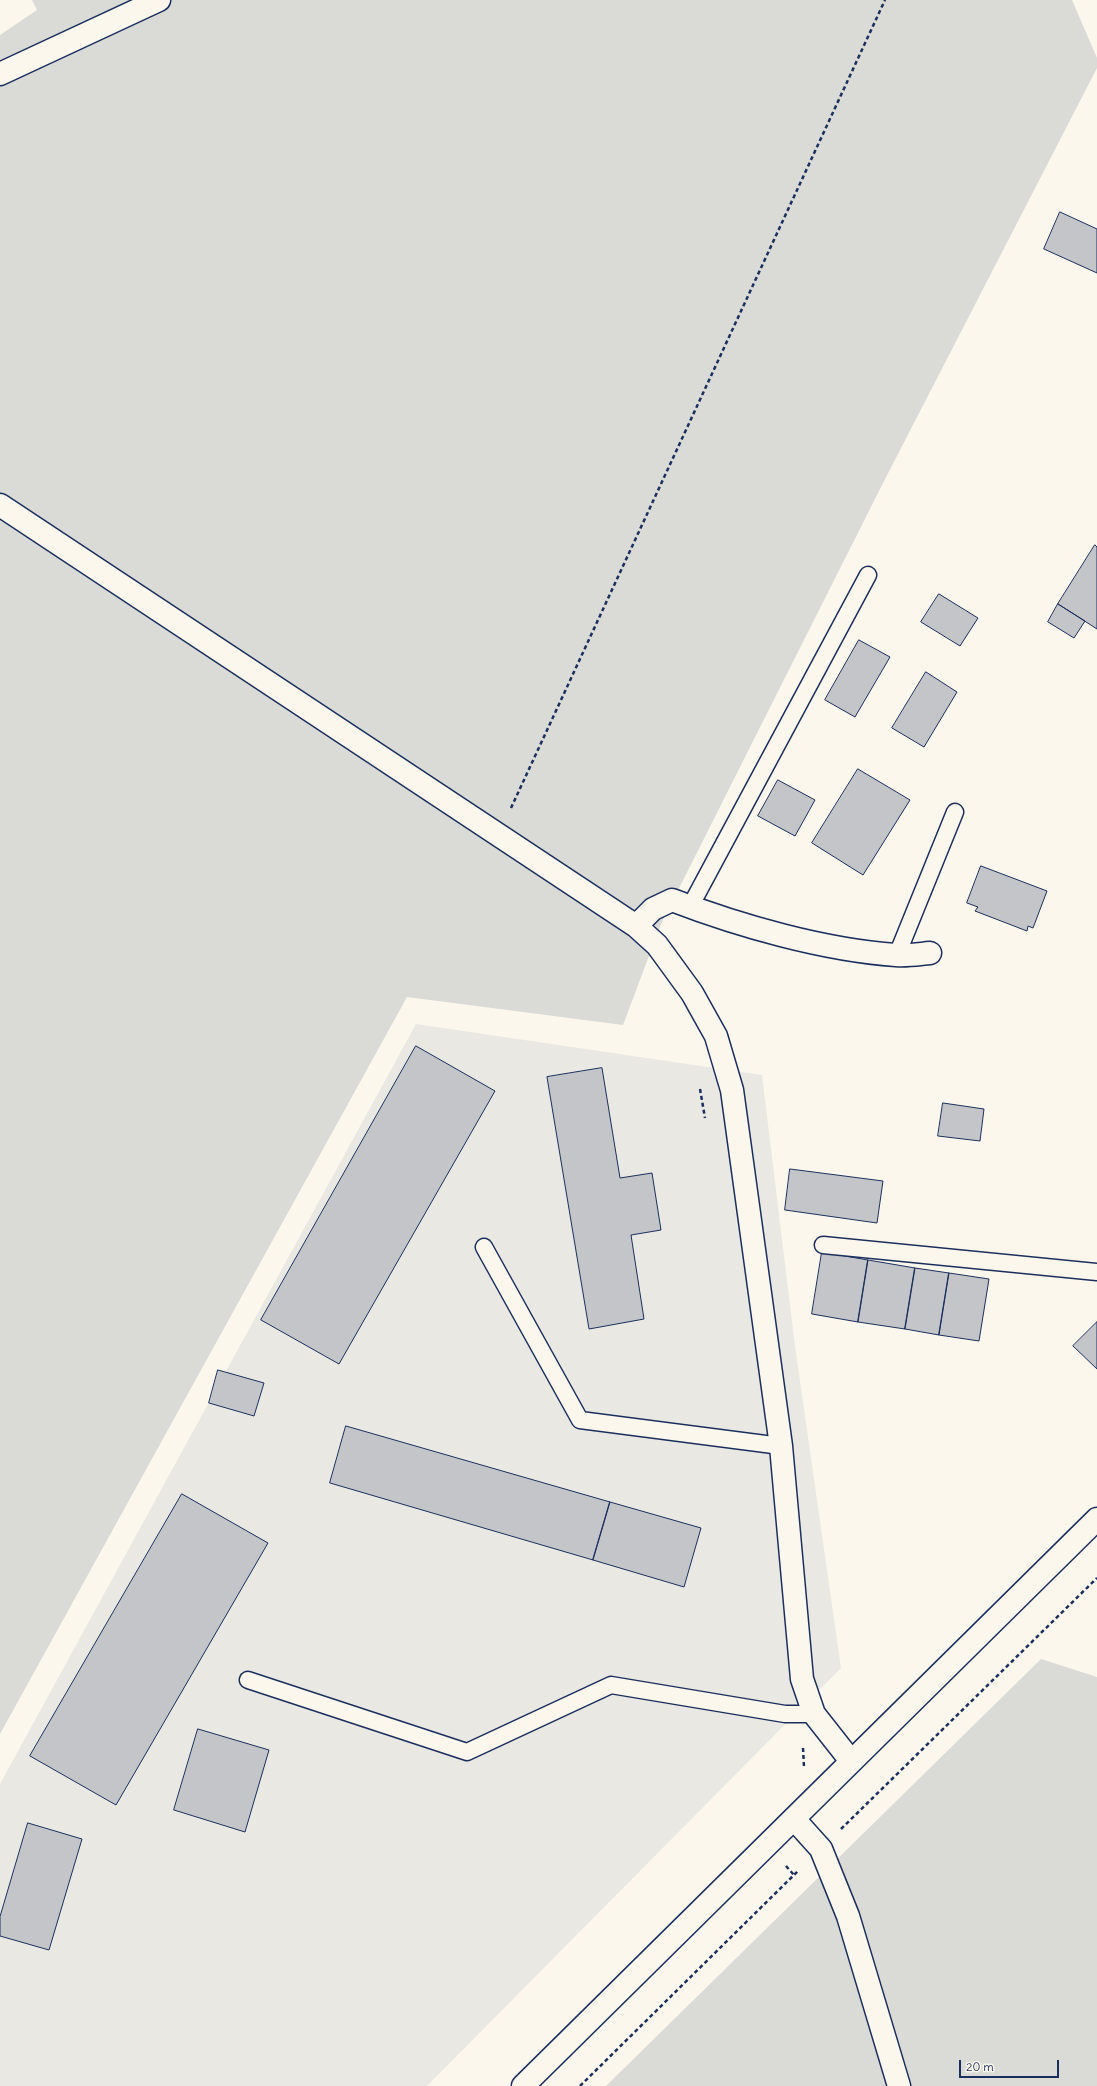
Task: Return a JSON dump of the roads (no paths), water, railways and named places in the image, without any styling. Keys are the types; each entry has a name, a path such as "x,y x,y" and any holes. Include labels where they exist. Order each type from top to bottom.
{"street":[{"path":"0,74 159,0"},
{"path":"0,505 636,926 657,945 695,1000 716,1036 732,1090 780,1446 802,1679 814,1714 851,1761"},
{"path":"636,926 653,909 672,900 721,918 821,944 897,955 930,953"},
{"path":"523,2086 1097,1519"},
{"path":"794,1819 821,1849 848,1916 899,2086"}],"lane":[{"path":"690,907 868,575"},
{"path":"897,955 955,812"},
{"path":"823,1245 1097,1272"},
{"path":"484,1247 580,1420 780,1446"},
{"path":"248,1680 467,1752 611,1686 785,1714 814,1714"}]}
